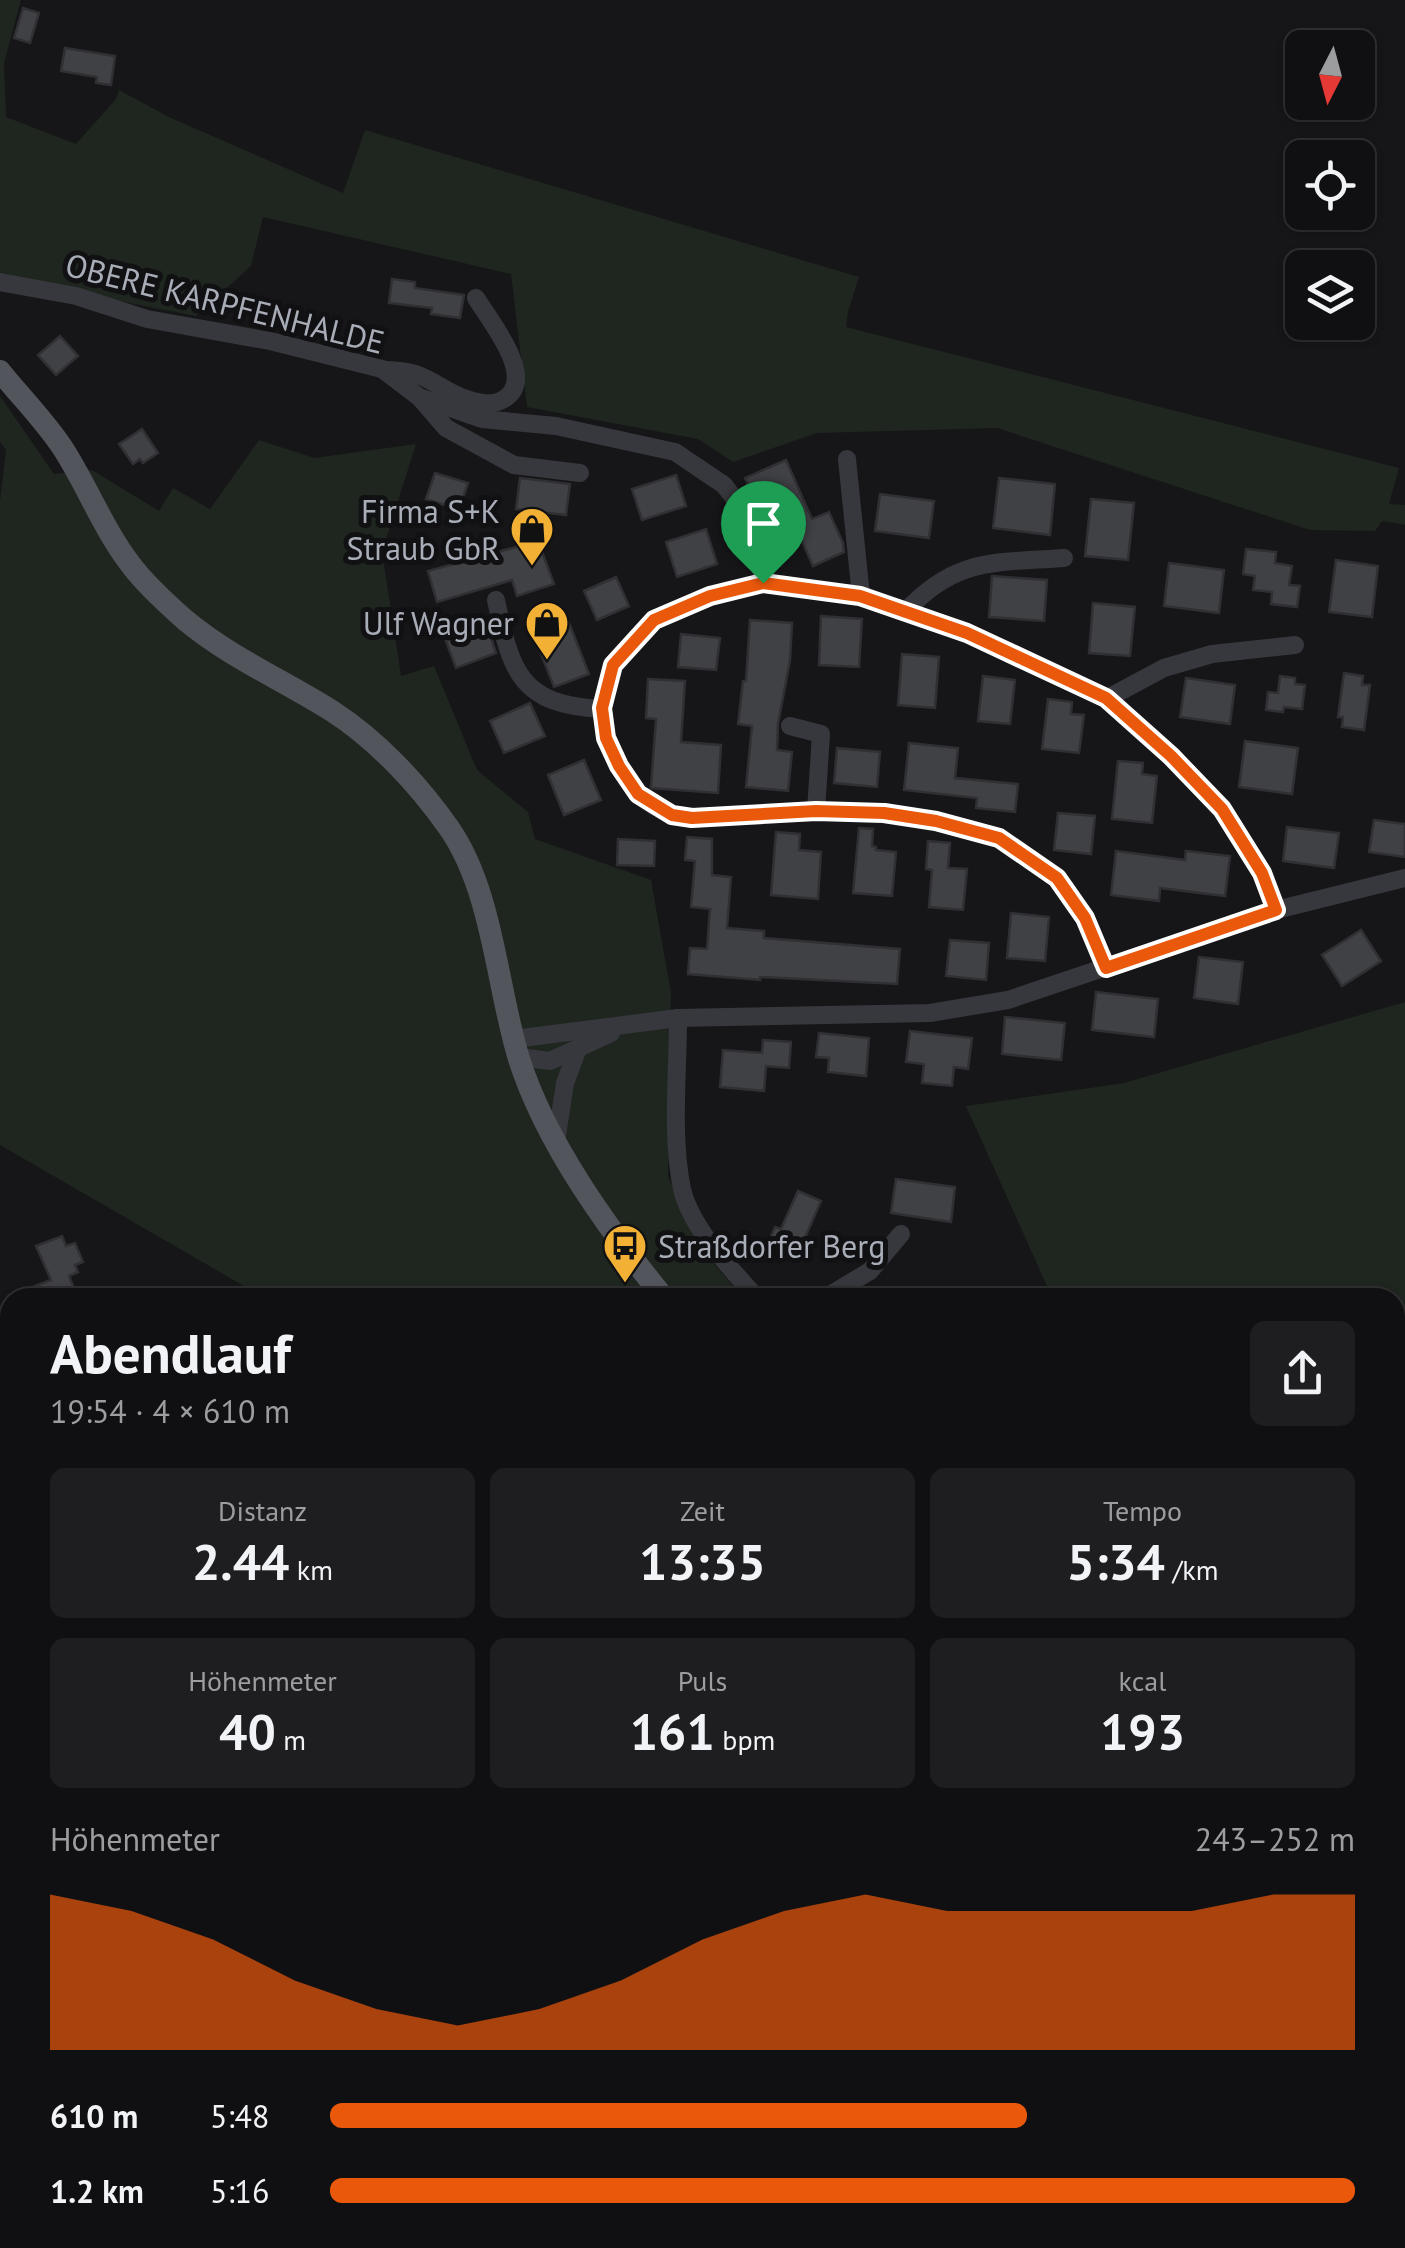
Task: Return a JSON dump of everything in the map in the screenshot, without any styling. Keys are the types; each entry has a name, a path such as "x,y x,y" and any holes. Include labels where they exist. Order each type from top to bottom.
{"main road":[{"path":"0,371 62,446 132,567 185,619 240,660 332,711 370,738 452,831 474,881 497,956 516,1048 556,1142 625,1250 656,1288"}],"street":[{"name":"OBERE KARPFENHALDE","path":"0,282 76,296 148,319 270,341 382,369 419,397 482,419 556,426 675,452 724,485 754,524 763,583"},
{"path":"382,369 417,374 465,399 501,402 516,382 517,368 476,298"},
{"path":"419,397 446,428 514,465 580,472"},
{"path":"847,459 860,596"},
{"path":"906,612 930,586 957,572 988,563 1064,558"},
{"path":"1106,968 1085,918 1057,878 999,838 901,816 816,811 692,818 672,815 638,794 606,738 602,708 613,665 654,620 710,596 763,583 860,596 906,612 1002,648 1106,698 1171,756 1222,809 1262,873 1276,910"},
{"path":"496,600 513,668 531,689 556,701 602,708"},
{"path":"1106,698 1164,668 1212,654 1295,646"},
{"path":"790,726 821,734 816,811"},
{"path":"516,1048 678,1018 930,1013 1008,1000 1276,910 1405,878"},
{"path":"678,1018 678,1140 683,1193 714,1252 748,1288"},
{"path":"516,1048 538,1062 550,1061 620,1028"},
{"path":"556,1142 576,1051"},
{"path":"842,1288 870,1271 901,1234"}],"shaded area":[{"path":"0,0 21,0 4,63 6,117 76,144 116,99 119,90 169,117 343,193 365,130 859,277 846,327 1399,468 1389,504 1405,505 1405,525 1382,521 1375,531 1310,530 997,428 817,433 733,462 698,439 527,407 511,274 263,217 251,266 196,316 0,278"},
{"path":"0,396 54,474 92,470 159,511 173,488 210,509 259,440 314,458 416,444 382,552 401,676 434,666 477,770 528,812 535,839 651,880 671,993 668,1177 704,1253 735,1288 247,1288 0,1145 0,501 6,450 0,442"},
{"path":"1405,1002 1405,1288 1048,1288 966,1106 1124,1083"}],"building":[{"path":"23,8 39,13 30,43 14,38"},
{"path":"65,48 115,56 111,85 96,83 97,77 61,71"},
{"path":"392,279 415,282 415,288 464,295 460,318 431,314 432,308 389,303"},
{"path":"60,336 78,356 56,375 38,355"},
{"path":"142,429 158,453 143,463 140,459 133,464 119,444"},
{"path":"786,460 812,519 829,512 843,543 844,552 813,566 787,507 764,517 745,478"},
{"path":"435,473 468,483 459,510 426,499"},
{"path":"676,475 686,506 642,520 632,489"},
{"path":"520,478 570,484 566,515 516,509"},
{"path":"999,478 1055,484 1050,535 993,528"},
{"path":"880,494 934,501 929,538 875,531"},
{"path":"1091,499 1134,503 1128,560 1085,556"},
{"path":"706,529 717,564 677,577 666,542"},
{"path":"538,541 554,584 517,596 512,580 437,602 428,571"},
{"path":"1246,549 1276,552 1275,563 1292,566 1289,585 1300,586 1297,607 1271,604 1272,592 1253,590 1255,576 1243,574"},
{"path":"1336,560 1378,566 1372,617 1329,612"},
{"path":"1169,563 1224,570 1219,613 1164,606"},
{"path":"992,576 1047,580 1044,621 989,617"},
{"path":"616,577 629,606 597,620 584,591"},
{"path":"1093,603 1135,607 1130,656 1089,653"},
{"path":"821,616 862,619 859,667 819,665"},
{"path":"750,620 792,623 777,750 792,752 788,791 746,787 752,726 738,724 746,681"},
{"path":"569,623 589,674 554,687 534,636"},
{"path":"487,626 496,653 456,668 446,641"},
{"path":"681,634 720,638 716,670 678,667"},
{"path":"902,654 939,657 935,708 898,705"},
{"path":"1344,673 1363,676 1362,685 1370,685 1364,730 1342,727 1343,717 1338,717"},
{"path":"983,676 1015,680 1010,724 978,721"},
{"path":"1280,676 1295,678 1295,684 1305,685 1302,709 1266,710 1268,692 1278,693"},
{"path":"1186,678 1235,685 1230,724 1180,717"},
{"path":"648,679 685,681 681,742 721,745 718,793 651,788 656,719 646,718"},
{"path":"1048,699 1072,702 1071,714 1084,715 1079,753 1042,749"},
{"path":"530,703 545,736 504,753 490,721"},
{"path":"1245,741 1298,748 1292,794 1239,787"},
{"path":"909,743 958,748 955,778 1018,784 1015,812 976,808 977,798 904,790"},
{"path":"837,748 880,752 877,787 834,783"},
{"path":"584,760 601,800 564,815 548,775"},
{"path":"1118,761 1143,763 1142,774 1157,776 1152,823 1112,819"},
{"path":"1058,813 1095,816 1091,854 1054,850"},
{"path":"1374,820 1405,824 1405,857 1369,852"},
{"path":"1287,827 1339,833 1334,868 1283,861"},
{"path":"859,828 873,829 872,846 876,850 896,852 892,896 853,893"},
{"path":"776,832 800,834 799,850 821,852 818,899 771,895"},
{"path":"687,837 712,839 712,875 731,877 727,928 764,931 764,938 900,949 897,984 688,974 690,948 707,949 710,909 691,907 695,861 685,860"},
{"path":"618,839 655,841 654,866 617,865"},
{"path":"928,841 950,843 948,868 967,869 963,910 929,907 932,870 926,869"},
{"path":"1116,851 1185,860 1186,851 1230,856 1225,896 1160,888 1159,901 1111,895"},
{"path":"1011,913 1049,917 1045,961 1007,958"},
{"path":"1361,930 1381,961 1342,986 1322,955"},
{"path":"950,940 989,943 986,980 946,976"},
{"path":"1199,957 1243,962 1238,1004 1194,998"},
{"path":"1096,992 1158,999 1154,1037 1092,1030"},
{"path":"1005,1017 1065,1023 1061,1060 1002,1054"},
{"path":"910,1031 972,1038 968,1069 954,1067 952,1086 922,1083 924,1064 906,1062"},
{"path":"819,1033 869,1038 866,1076 828,1072 829,1058 816,1057"},
{"path":"763,1040 791,1042 789,1068 766,1066 764,1091 720,1087 723,1050 762,1053"},
{"path":"896,1179 955,1187 951,1222 891,1213"},
{"path":"798,1191 821,1201 804,1240 809,1242 802,1261 767,1246 775,1227 781,1229"},
{"path":"62,1236 66,1246 75,1243 83,1262 75,1265 78,1272 69,1276 74,1288 36,1288 51,1280 36,1246"}],"place":[{"name":"Firma S+K Straub GbR","path":"532,567"},
{"name":"Ulf Wagner","path":"547,661"},
{"name":"Straßdorfer Berg","path":"625,1284"}],"route":[{"path":"763,583 860,596 967,633 1106,698 1171,756 1222,809 1262,873 1276,910 1106,968 1085,918 1057,878 999,838 936,821 884,813 816,811 692,818 672,815 654,806 638,794 606,738 602,708 613,665 654,620 710,596 763,583"}]}
